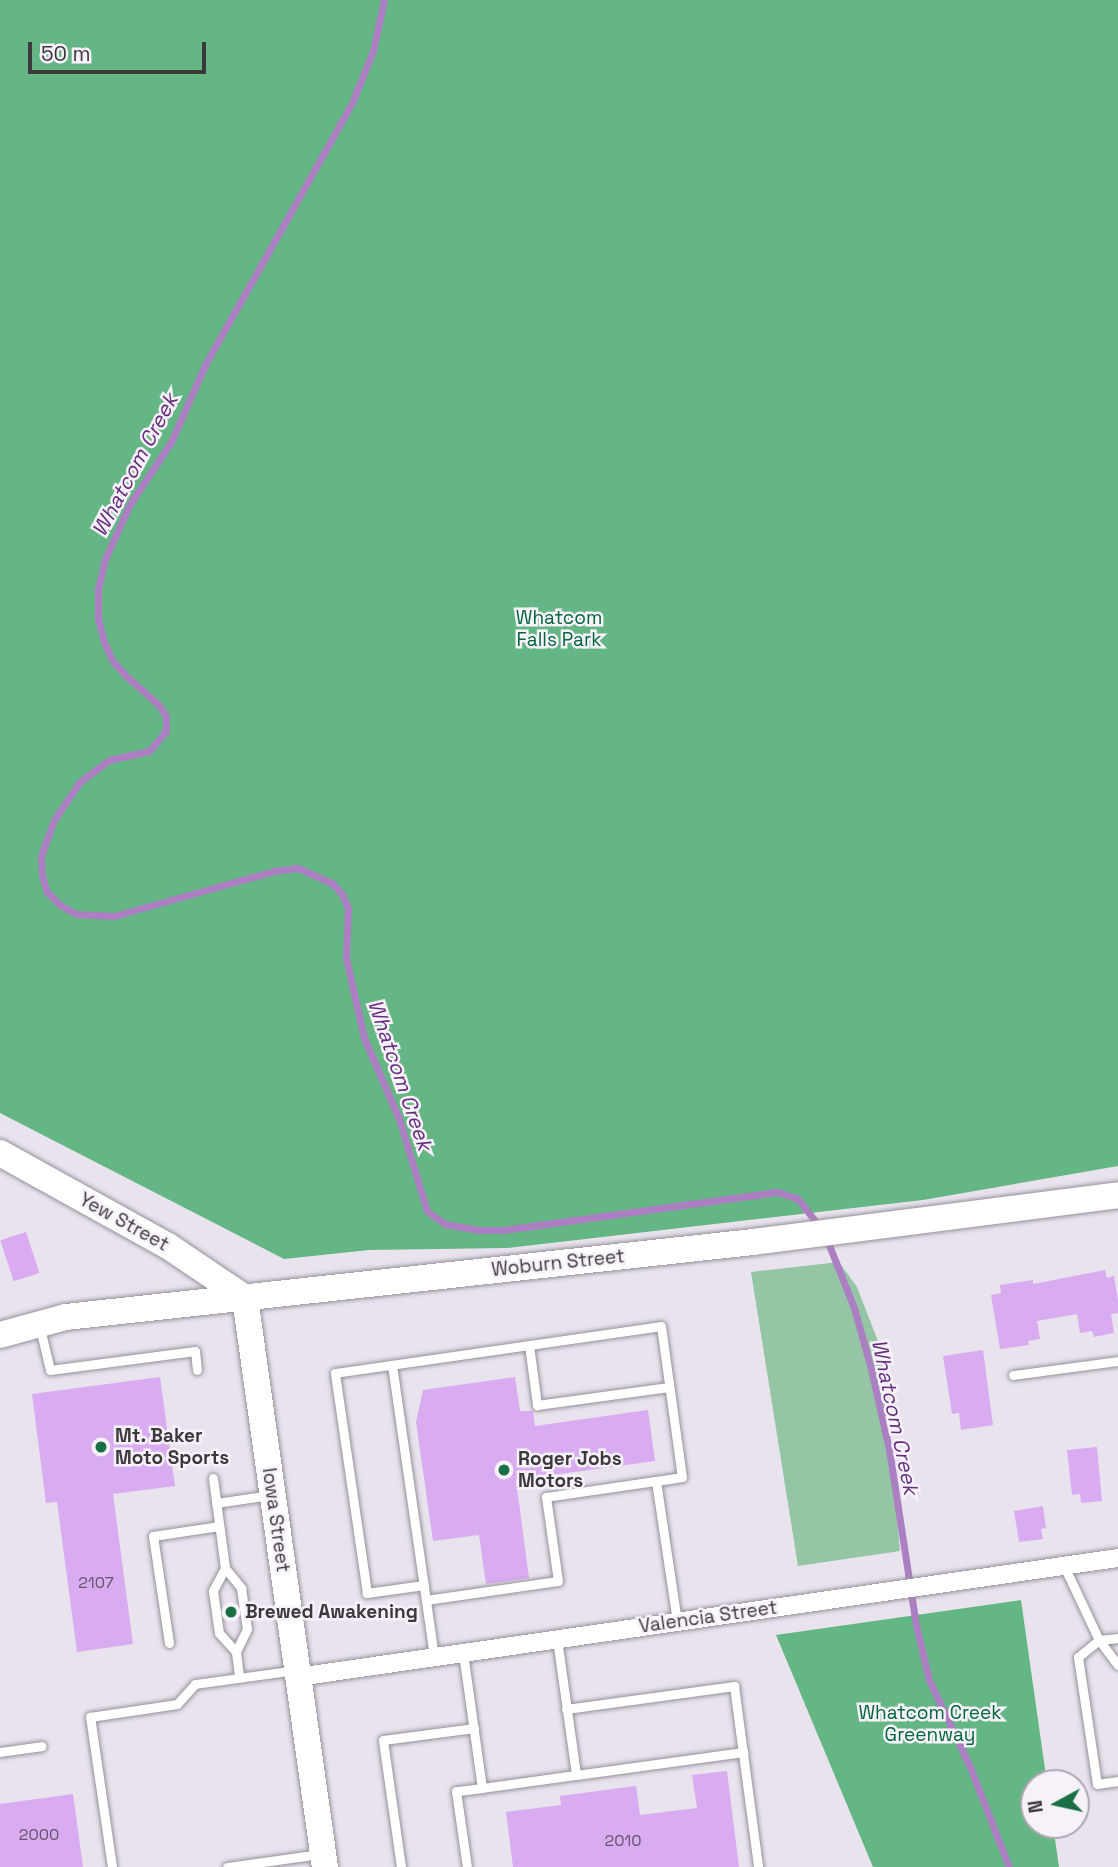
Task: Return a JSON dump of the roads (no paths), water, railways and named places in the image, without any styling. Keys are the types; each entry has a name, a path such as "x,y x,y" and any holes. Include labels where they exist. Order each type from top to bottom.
{"street":[{"name":"Yew Street","path":"0,1153 12,1168 168,1246 245,1298"},
{"name":"Woburn Street","path":"0,1335 66,1317 753,1242 1118,1195"},
{"name":"Iowa Street","path":"245,1298 324,1860"},
{"name":"Valencia Street","path":"298,1673 463,1653 1118,1558"}],"lane":[{"path":"39,1325 50,1370 195,1351 198,1370"},
{"path":"424,1585 367,1593 335,1373 661,1326 682,1478 546,1497 558,1581 426,1600"},
{"path":"529,1345 537,1405 669,1387"},
{"path":"1013,1375 1118,1361"},
{"path":"392,1365 434,1657"},
{"path":"213,1478 225,1568 241,1588 247,1629 236,1652 239,1678"},
{"path":"656,1481 677,1622"},
{"path":"216,1503 273,1495"},
{"path":"169,1643 153,1536 219,1526"},
{"path":"1063,1566 1099,1640 1118,1665"},
{"path":"225,1568 213,1591 219,1633 236,1652"},
{"path":"1118,1638 1099,1640 1078,1657 1097,1784 1118,1781"},
{"path":"557,1639 576,1775"},
{"path":"463,1653 482,1788"},
{"path":"112,1867 90,1717 177,1704 195,1684 298,1673"},
{"path":"566,1709 734,1686 758,1867"},
{"path":"401,1867 383,1740 474,1728"},
{"path":"0,1752 43,1746"},
{"path":"467,1867 456,1791 743,1752"},
{"path":"227,1867 324,1860"}],"waterway":[{"name":"Whatcom Creek","path":"384,0 373,51 352,103 205,365 171,442 130,504 105,559 98,589 98,618 104,642 112,660 158,704 166,716 166,731 149,751 109,760 79,783 54,820 41,855 42,876 47,892 60,905 76,914 114,916 274,871 298,868 332,883 342,894 348,908 346,958 364,1038 399,1119 427,1211 445,1224 480,1230 503,1230 778,1192 798,1199 819,1226"},
{"name":"Whatcom Creek","path":"827,1240 854,1308 871,1369 889,1449 916,1625 929,1680 970,1767 1009,1867"}],"place":[{"name":"Mt. Baker Moto Sports","path":"101,1447"},
{"name":"Roger Jobs Motors","path":"504,1470"},
{"name":"Brewed Awakening","path":"231,1612"}],"park label":[{"name":"Whatcom Falls Park","path":"559,629"},
{"name":"Whatcom Creek Greenway","path":"930,1724"}]}
